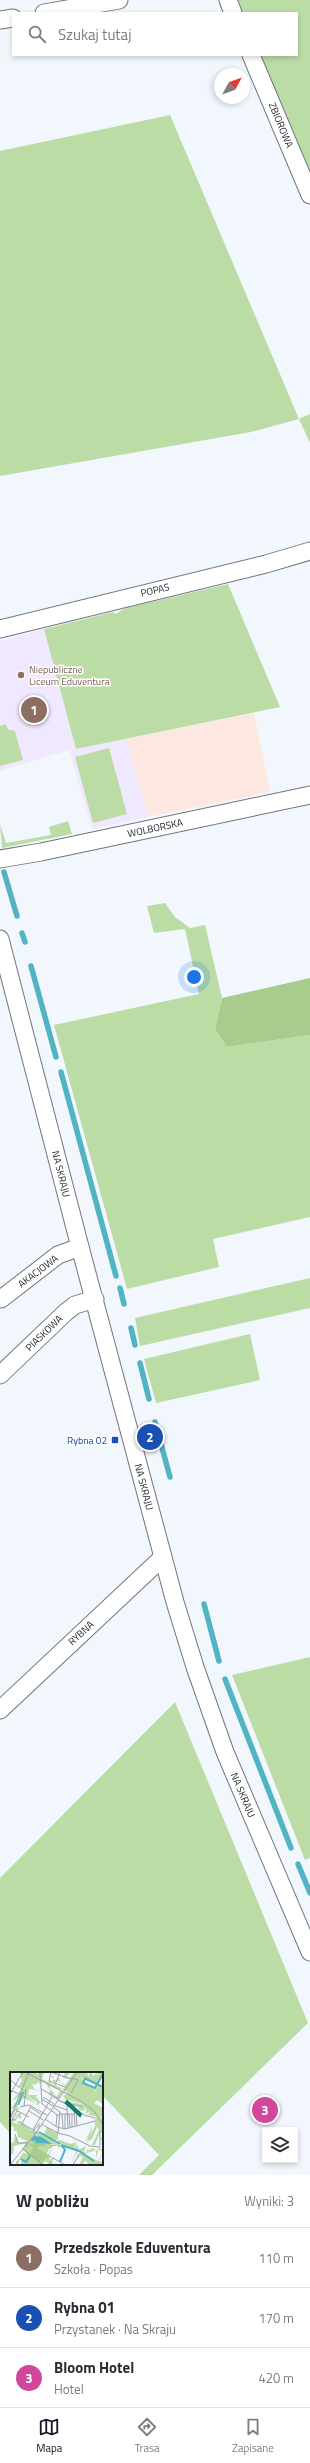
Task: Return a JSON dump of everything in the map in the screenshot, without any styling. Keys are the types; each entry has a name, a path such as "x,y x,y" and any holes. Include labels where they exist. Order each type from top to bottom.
{"street":[{"path":"50,12 119,0"},
{"path":"228,0 234,12"},
{"path":"0,20 12,18"},
{"name":"ZBIOROWA","path":"251,56 310,195"},
{"name":"POPAS","path":"0,629 266,564 310,551"},
{"name":"WOLBORSKA","path":"0,858 41,852 310,795"},
{"name":"NA SKRAJU","path":"0,939 163,1557 195,1667 219,1737 310,1952"},
{"name":"AKACJOWA","path":"0,1298 1,1299 58,1255 80,1247"},
{"name":"PIASKOWA","path":"0,1375 66,1312 75,1305 94,1299"},
{"name":"RYBNA","path":"0,1710 163,1557"}],"shaded area":[{"path":"44,629 76,749 126,739 148,817 92,829 69,750 0,771 0,641"},
{"path":"254,713 270,792 148,817 126,739"}],"green space":[{"path":"236,0 310,0 310,175 259,56 298,56 298,12 242,12"},
{"path":"170,115 299,419 251,432 0,476 0,151"},
{"path":"310,414 310,443 299,419"},
{"path":"228,584 280,707 76,749 44,629 113,612 115,614 126,608"},
{"path":"5,724 9,730 15,731 23,760 0,766 0,726"},
{"path":"109,748 127,814 93,823 75,757"},
{"path":"68,821 72,834 2,848 0,824 6,843 51,835 49,827"},
{"path":"165,903 175,917 190,928 205,925 222,998 215,1029 227,1047 310,1035 310,1217 213,1239 219,1267 127,1289 54,1025 199,994 185,929 154,933 147,906"},
{"path":"310,978 310,1035 227,1047 215,1029 222,998"},
{"path":"310,1278 310,1308 140,1346 135,1318"},
{"path":"250,1334 260,1380 156,1403 144,1359"},
{"path":"310,1657 310,1858 305,1860 232,1675"},
{"path":"175,1702 308,2023 152,2175 139,2175 159,2155 103,2096 103,2072 10,2072 10,2133 0,2122 0,1878"}],"waterway":[{"path":"4,872 17,916"},
{"path":"22,933 25,942"},
{"path":"31,966 56,1057"},
{"path":"61,1072 116,1276"},
{"path":"120,1288 124,1304"},
{"path":"131,1328 135,1345"},
{"path":"140,1363 149,1399"},
{"path":"155,1422 170,1477"},
{"path":"204,1604 219,1661"},
{"path":"225,1679 291,1848"},
{"path":"298,1864 310,1893"}],"place":[{"name":"Niepubliczne Liceum Eduventura","path":"21,675"},
{"name":"Przedszkole Eduventura","path":"34,710"},
{"name":"Rybna 01","path":"150,1437"},
{"name":"Rybna 02","path":"115,1440"},
{"name":"Bloom Hotel","path":"265,2110"}]}
